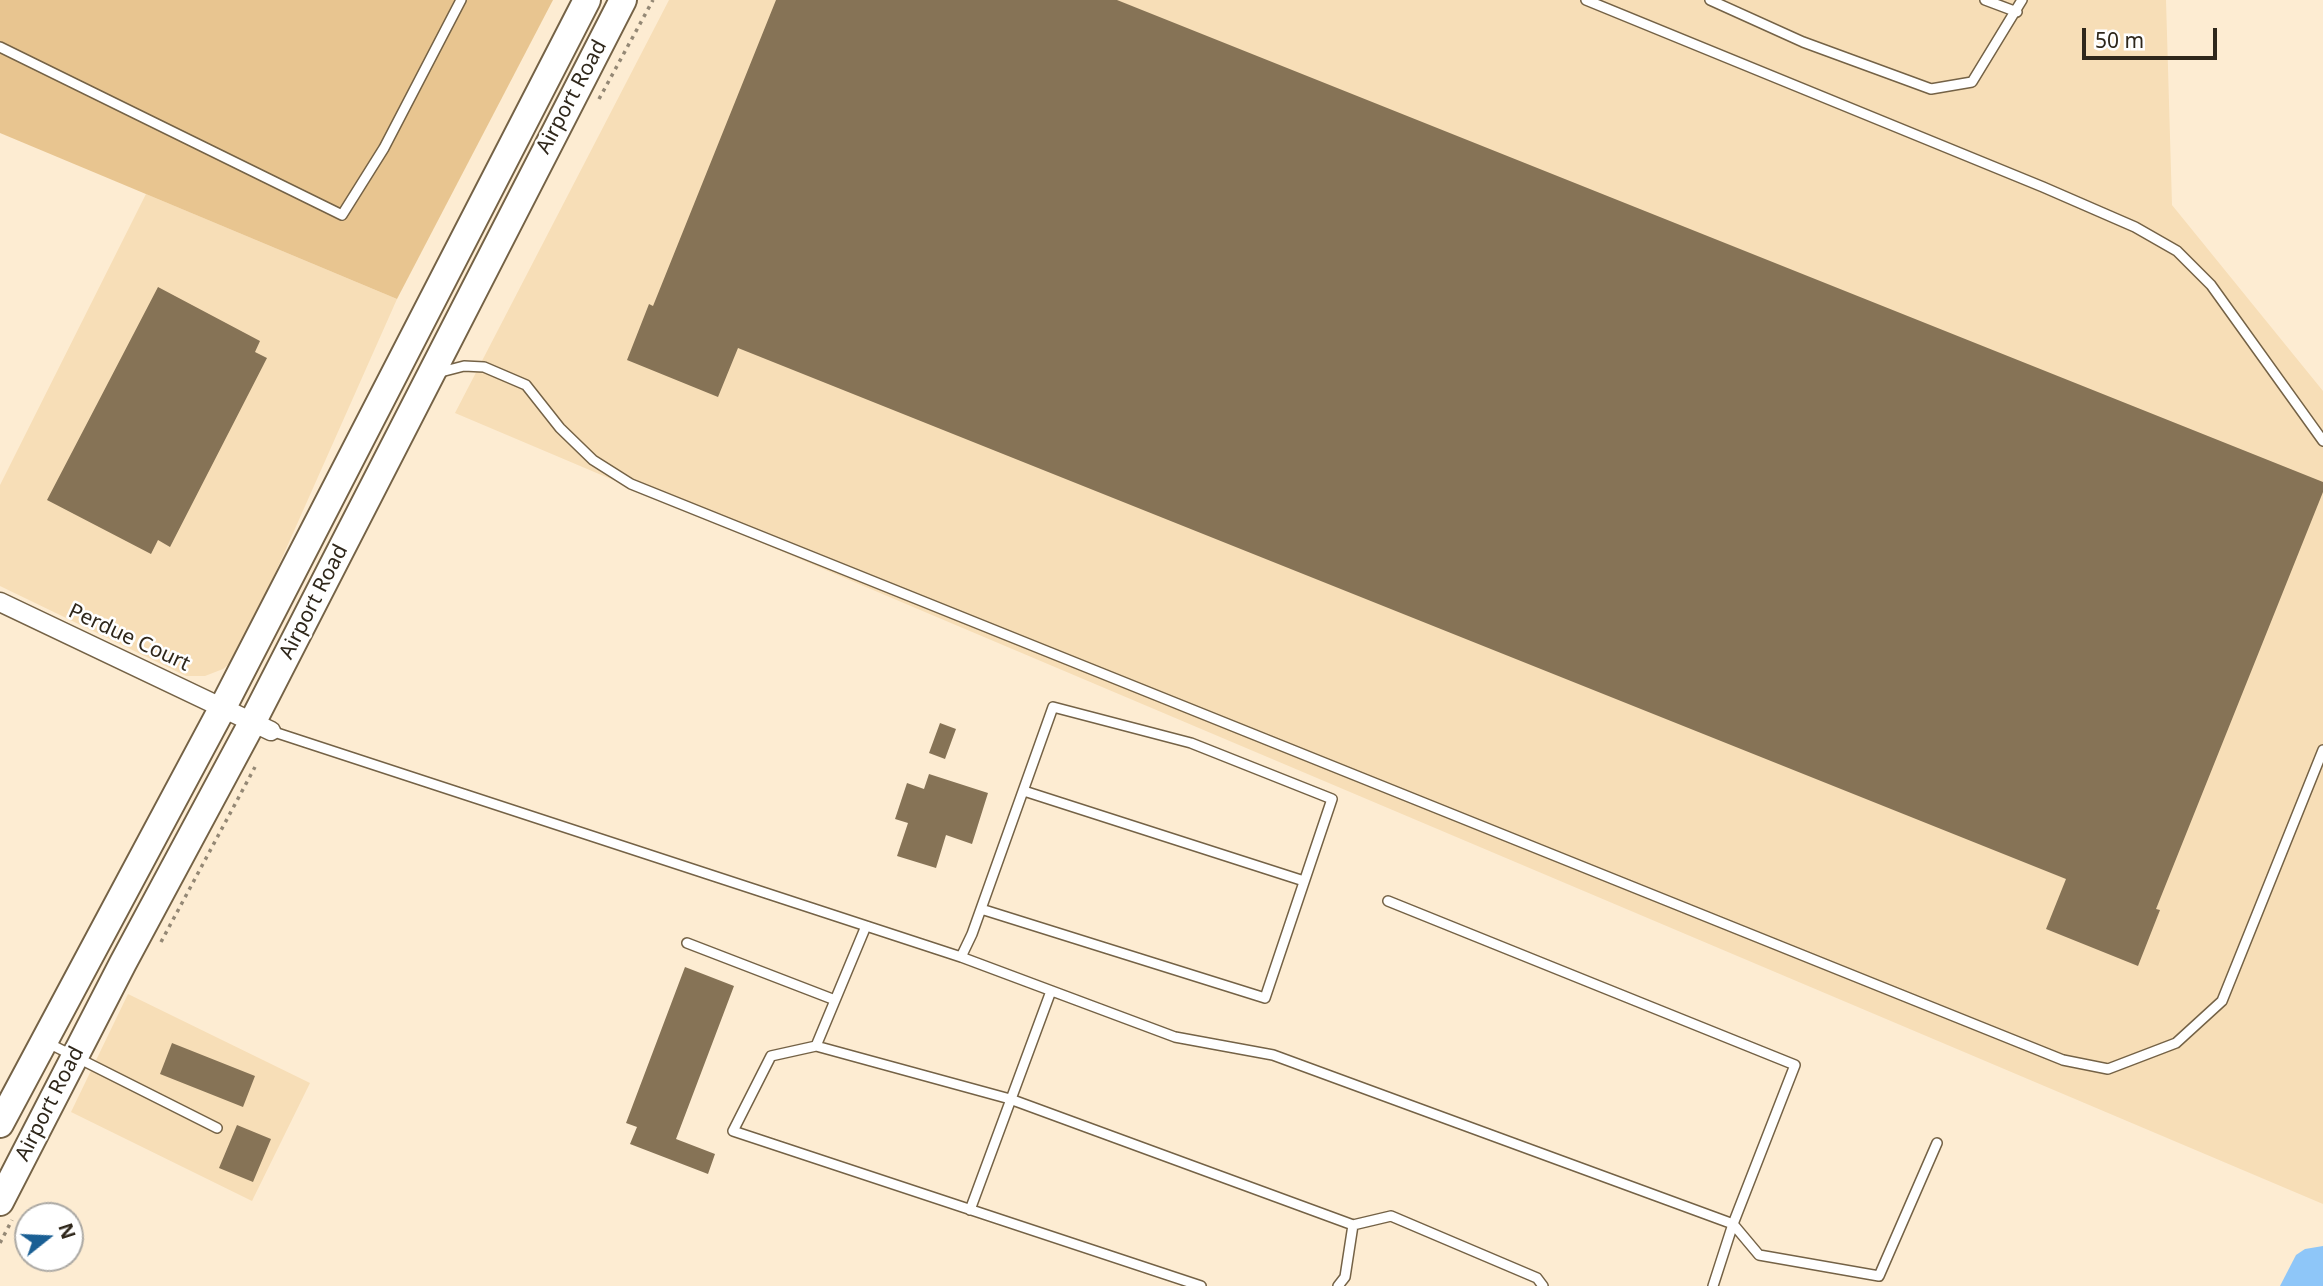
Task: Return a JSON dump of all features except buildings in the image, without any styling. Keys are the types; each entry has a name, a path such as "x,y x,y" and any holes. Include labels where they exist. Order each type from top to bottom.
{"main road":[{"name":"Airport Road","path":"0,1124 43,1041 246,719 587,0"},
{"name":"Airport Road","path":"0,1202 246,719 429,375 623,0"}],"street":[{"name":"Perdue Court","path":"0,602 246,719"}],"lane":[{"path":"0,47 342,215 384,148 461,0"},
{"path":"1586,0 2043,187 2135,227 2177,251 2211,285 2323,441"},
{"path":"1710,0 1803,42 1931,89 1972,82 2022,0"},
{"path":"1984,0 2017,12"},
{"path":"429,375 464,366 484,367 526,384 560,428 593,460 631,484 2063,1060 2108,1069 2176,1043 2222,1001 2323,750"},
{"path":"961,957 981,909 1053,707 1191,743 1332,799 1265,998 981,909"},
{"path":"246,719 961,957 1175,1037 1273,1055 1733,1224 1759,1255 1879,1276 1937,1143"},
{"path":"1024,790 1304,881"},
{"path":"1388,901 1795,1065 1733,1224 1713,1286"},
{"path":"816,1046 866,926"},
{"path":"687,943 835,1000"},
{"path":"970,1209 1051,991"},
{"path":"43,1041 217,1128"},
{"path":"1201,1286 733,1131 771,1056 816,1046 1010,1099 1353,1225 1391,1216 1537,1278 1544,1286"},
{"path":"1338,1286 1345,1277 1353,1225"}],"shaded area":[{"path":"0,0 553,0 397,299 0,133"},
{"path":"669,0 2166,0 2172,205 2323,391 2323,1204 455,413"},
{"path":"146,194 397,299 238,657 223,669 205,676 186,676 0,586 0,485"},
{"path":"128,994 310,1083 252,1201 71,1112"}],"water":[{"path":"2323,1246 2323,1286 2280,1286 2296,1255 2305,1249"}]}
